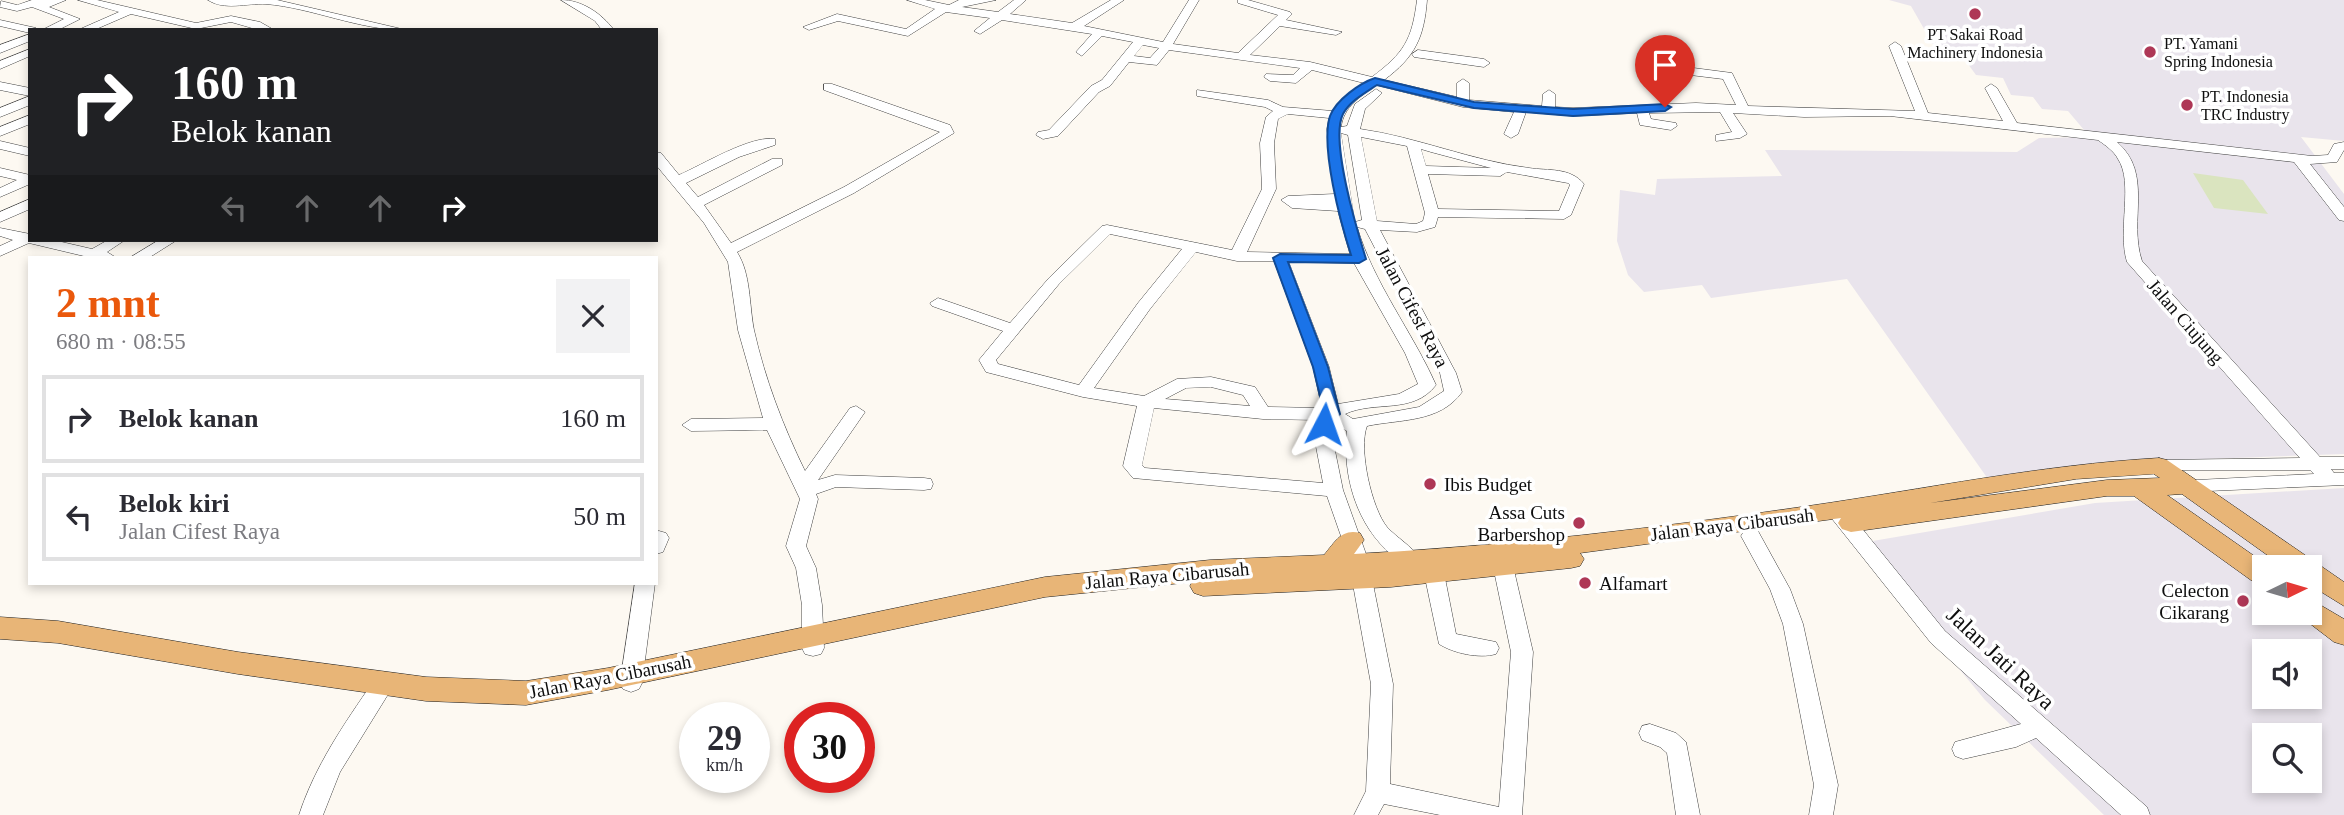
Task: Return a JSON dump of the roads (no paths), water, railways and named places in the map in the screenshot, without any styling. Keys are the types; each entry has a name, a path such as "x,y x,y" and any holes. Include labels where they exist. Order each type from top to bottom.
{"main road":[{"name":"Jalan Raya Cibarusah","path":"0,630 55,636 234,667 381,688 459,696 524,697 630,679 813,641 1045,587 1210,570 1331,565 1355,554 1434,573 1503,566 1751,536 2024,479 2113,467 2159,466"},
{"path":"2159,466 2286,555"},
{"path":"2113,467 2252,567"},
{"name":"Jalan Raya Cibarusah","path":"813,641 1069,598 1214,585 1355,554 1409,558 1575,544 2069,493 2185,486"},
{"path":"2322,580 2344,596"},
{"path":"2322,618 2344,634"},
{"name":"Jalan Raya Cibarusah","path":"0,630 58,632 238,663 426,689 526,693 630,679"}],"street":[{"path":"1,4 17,8 61,0"},
{"path":"83,0 190,28"},
{"path":"105,0 210,18"},
{"path":"213,0 242,3 267,1 391,28"},
{"path":"566,0 599,19 606,28"},
{"path":"808,27 841,17 908,33 961,2 991,0"},
{"path":"981,31 1021,0"},
{"path":"1074,27 1119,0"},
{"path":"1124,58 1150,63 1168,46 1179,20 1194,0"},
{"path":"1241,57 1285,13 1242,3 1243,0"},
{"path":"1353,131 1359,107 1399,63 1419,30 1422,0"},
{"path":"1335,122 1347,101 1380,83 1418,54 1429,33 1436,0"},
{"path":"921,1 947,9 1074,27 1168,46 1310,66 1462,103 1548,111 1724,108 1804,113 1923,115 1984,125 2299,159 2332,159 2339,148 2344,146"},
{"path":"0,16 40,3 74,19 53,28"},
{"path":"195,28 242,3"},
{"path":"90,27 127,12"},
{"path":"802,14 824,21"},
{"path":"198,28 231,19 259,28"},
{"path":"1277,22 1336,32"},
{"path":"0,23 28,29"},
{"path":"0,34 18,27"},
{"path":"1082,52 1100,33"},
{"path":"0,49 28,38"},
{"path":"1043,135 1053,133 1095,89 1105,84 1140,41"},
{"path":"1895,46 1923,115"},
{"path":"0,65 28,53"},
{"path":"1418,54 1484,63"},
{"path":"1270,77 1297,79 1310,66"},
{"path":"1678,70 1728,76 1744,110"},
{"path":"1462,103 1463,83"},
{"path":"0,86 28,92"},
{"path":"730,250 850,189 947,131 874,100 828,87"},
{"path":"1991,88 2013,127"},
{"path":"1201,93 1268,104 1280,110 1335,122 1353,131 1413,143 1528,173"},
{"path":"1548,111 1549,94"},
{"path":"1793,96 1804,113"},
{"path":"0,113 28,101"},
{"path":"1643,108 1645,122 1671,126"},
{"path":"1721,138 1740,134 1724,108"},
{"path":"1511,134 1521,109"},
{"path":"1237,256 1269,189 1269,123 1280,110"},
{"path":"1977,111 1984,125"},
{"name":"Jalan Cifest Raya","path":"1332,414 1345,406 1409,398 1421,392 1427,385 1413,353 1359,259 1344,202 1335,122"},
{"path":"0,132 26,123"},
{"name":"Jalan Cifest Raya","path":"1353,131 1370,225 1399,285 1448,373 1453,392 1448,399 1433,408 1364,421 1355,428"},
{"name":"Jalan Ciujung","path":"2104,136 2126,160 2132,176 2127,239 2135,262 2217,357 2316,463 2337,480"},
{"path":"679,181 734,154 770,142"},
{"path":"1348,223 1422,227 1430,224 1432,213 1413,143"},
{"path":"0,145 28,152"},
{"path":"658,158 679,181 730,250 738,267 746,330 773,425 785,454 805,488 807,507 796,546 806,568 813,641"},
{"path":"2299,159 2344,217"},
{"path":"696,204 777,162"},
{"path":"1419,170 1528,173 1568,177 1576,181 1566,214 1432,213"},
{"path":"0,172 28,179"},
{"path":"0,194 28,180"},
{"path":"0,218 28,204"},
{"path":"1359,259 1237,256 1191,248 1123,230 1102,231 1012,328 989,355 987,365 1083,392 1263,413 1332,414 1355,428 1353,438 1362,483 1378,528 1409,558"},
{"path":"0,232 28,237"},
{"path":"0,252 28,237"},
{"path":"61,242 100,255 116,242"},
{"path":"141,256 166,242"},
{"path":"1083,392 1144,306 1191,248"},
{"path":"1280,258 1321,367 1332,414 1322,431 1334,490 1355,554 1382,684 1378,792 1366,815"},
{"path":"938,303 1012,328"},
{"path":"1263,413 1249,391 1210,382 1183,383 1147,401 1131,462 1140,474 1334,490"},
{"path":"805,488 856,412"},
{"path":"691,425 773,425"},
{"name":"Jalan Raya Cibarusah","path":"2159,466 2344,463"},
{"name":"Jalan Raya Cibarusah","path":"2185,486 2337,480"},
{"path":"805,488 835,481 925,484"},
{"name":"Jalan Jati Raya","path":"1842,517 1923,621 2037,727 2138,815"},
{"path":"1355,554 1378,528"},
{"path":"1751,536 1775,579 1793,624 1821,752 1825,785 1821,815"},
{"path":"1503,566 1522,652 1522,688 1510,815"},
{"path":"1434,573 1446,638 1454,643 1488,648"},
{"path":"630,679 645,585"},
{"path":"311,815 321,787 342,748 381,688"},
{"path":"1963,749 2016,737 2037,727"},
{"path":"1650,733 1668,740 1678,750 1688,815"},
{"path":"1378,792 1492,815"}],"place":[{"name":"PT Sakai Road Machinery Indonesia","path":"1975,14"},
{"name":"PT. Yamani Spring Indonesia","path":"2150,52"},
{"name":"PT. Indonesia TRC Industry","path":"2187,105"},
{"name":"Ibis Budget","path":"1430,484"},
{"name":"Assa Cuts Barbershop","path":"1579,523"},
{"name":"Alfamart","path":"1585,583"},
{"name":"Celecton Cikarang","path":"2243,601"}]}
